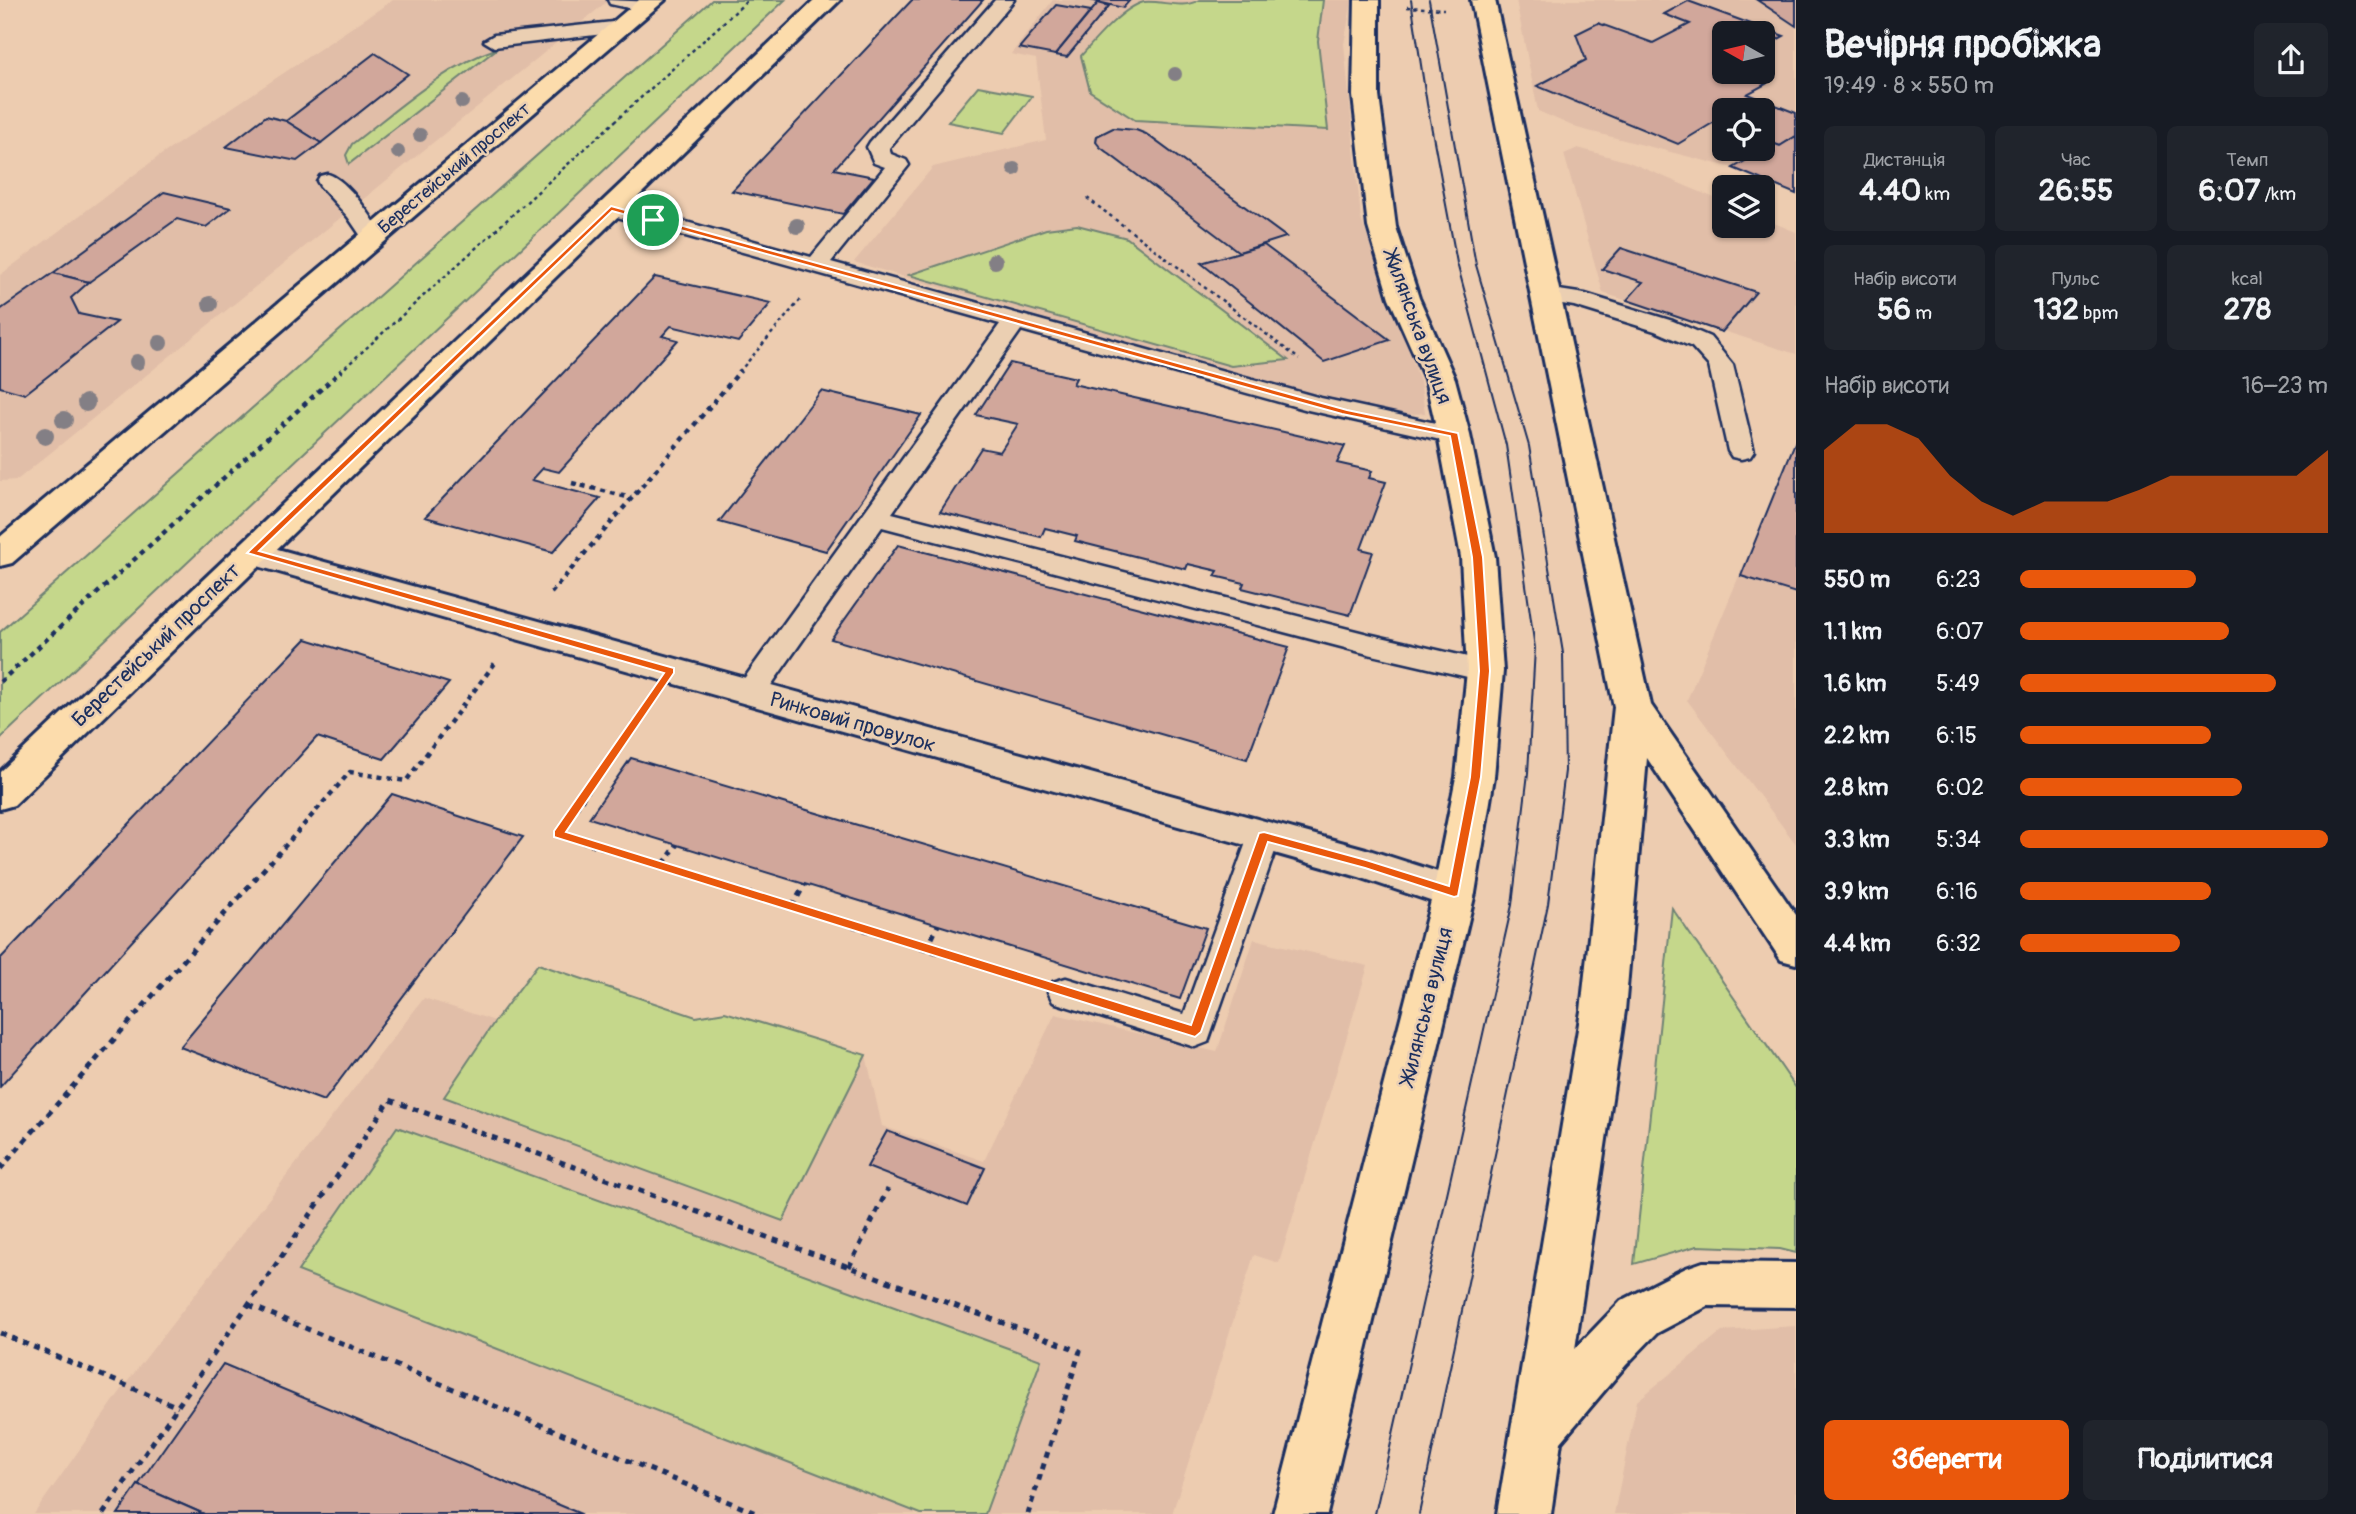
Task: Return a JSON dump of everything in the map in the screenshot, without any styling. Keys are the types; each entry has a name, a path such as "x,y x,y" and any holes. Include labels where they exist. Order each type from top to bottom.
{"main road":[{"name":"Берестейський проспект","path":"0,795 828,0"},
{"name":"Жилянська вулиця","path":"1300,1514 1454,893 1475,777 1485,671 1478,557 1454,435 1440,379 1404,298 1382,227 1366,96 1367,0"},
{"path":"1483,0 1633,707 1603,1011 1524,1514"},
{"name":"Берестейський проспект","path":"0,555 373,237 619,13 650,3"},
{"path":"1633,707 1796,948"},
{"path":"1536,1433 1608,1348 1639,1317 1703,1284 1796,1285"}],"street":[{"name":"Ринковий провулок","path":"252,553 1366,864 1454,893"}],"lane":[{"path":"821,267 898,166 882,158 877,147 1005,0"},
{"path":"494,41 619,13"},
{"path":"328,181 357,213 373,237"},
{"path":"611,208 1345,412 1454,435"},
{"path":"1546,295 1577,299 1664,326 1701,342 1721,365 1741,451"},
{"path":"750,694 1015,321"},
{"path":"875,517 1485,671"},
{"path":"1066,992 1195,1032 1264,836"}],"path":[{"path":"0,682 748,0"},
{"path":"1400,6 1447,9"},
{"path":"1087,198 1301,359"},
{"path":"0,1168 350,772 406,782 520,629 821,267"},
{"path":"572,483 631,498"},
{"path":"671,671 558,834 1066,992"},
{"path":"662,866 677,845"},
{"path":"792,907 805,884"},
{"path":"927,949 938,925"},
{"path":"103,1514 390,1100 1080,1351 1028,1514"},
{"path":"849,1267 888,1189"},
{"path":"249,1305 758,1514"},
{"path":"0,1333 178,1407"}],"shaded area":[{"path":"393,0 609,0 17,480 0,481 0,275 158,157"},
{"path":"1053,0 1352,0 1344,44 1361,219 1420,381 1425,413 1400,415 1199,364 854,262 933,167 1046,140 1036,59 1011,54"},
{"path":"1516,0 1796,0 1796,136 1775,144 1775,98 1712,98 1712,161 1745,161 1733,168 1577,128 1538,111"},
{"path":"1578,148 1629,162 1712,197 1712,238 1775,238 1775,223 1796,232 1796,354 1603,293 1564,154"},
{"path":"1796,440 1796,844 1687,700"},
{"path":"1254,939 1368,966 1279,1263 1254,1255 1172,1514 34,1514 125,1385 424,998 495,1021 538,964 696,1017 725,1012 866,1055 882,1126 984,1161 1055,1014 1217,1052"},
{"path":"1796,1326 1796,1514 1614,1514 1637,1401 1722,1331"}],"green space":[{"path":"712,0 785,0 0,739 0,632"},
{"path":"1199,0 1323,0 1318,41 1328,130 1135,120 1090,91 1081,56 1127,10 1144,2 1186,4"},
{"path":"498,48 349,164 346,155 352,144 404,103 458,66"},
{"path":"978,86 1032,96 1004,133 948,122"},
{"path":"1077,225 1127,238 1288,360 1231,366 909,275 1046,229"},
{"path":"1672,908 1796,1088 1796,1253 1780,1249 1697,1246 1634,1264"},
{"path":"538,964 696,1017 725,1012 866,1055 783,1221 444,1097 495,1021"},
{"path":"397,1127 1041,1360 985,1514 921,1514 298,1271"}],"building":[{"path":"912,0 983,0 834,169 874,177 843,214 732,191"},
{"path":"1090,0 1130,0 1123,8"},
{"path":"1757,0 1796,0 1796,26"},
{"path":"1688,1 1743,21 1712,21 1712,84 1766,84 1747,94 1757,98 1712,98 1712,123 1678,144 1537,86 1586,60 1576,34 1598,23 1653,43 1690,24 1664,14"},
{"path":"1098,3 1109,6 1067,57 1055,55"},
{"path":"1056,5 1091,11 1055,55 1019,48"},
{"path":"1775,33 1784,36 1775,41"},
{"path":"375,53 408,74 321,143 286,121"},
{"path":"1775,105 1796,113 1796,136 1780,146 1775,144"},
{"path":"266,116 286,121 321,143 297,161 226,147"},
{"path":"1113,128 1136,130 1146,134 1286,237 1239,252 1100,147 1096,142 1097,136"},
{"path":"1796,136 1796,194 1775,185 1775,175 1750,175 1733,168 1745,161 1775,161 1775,144 1780,146"},
{"path":"164,192 231,208 206,227 177,219 89,282 53,273"},
{"path":"1264,245 1390,340 1324,362 1201,263"},
{"path":"1621,248 1756,292 1722,332 1627,300 1643,282 1602,269"},
{"path":"53,273 89,282 71,298 79,314 117,322 25,394 0,387 0,310"},
{"path":"655,277 771,303 738,342 671,326 662,336 678,340 559,472 543,468 532,480 600,498 553,552 425,517"},
{"path":"1010,363 1076,378 1073,384 1345,446 1337,463 1372,471 1369,478 1386,482 1361,549 1373,552 1350,615 1242,588 1244,583 1215,576 1218,571 1188,564 1186,569 1075,541 1077,536 1045,528 1041,537 940,512 981,448 1000,452 1018,424 976,415"},
{"path":"821,391 921,415 826,551 719,522"},
{"path":"1796,440 1796,593 1741,576"},
{"path":"898,545 1289,647 1247,759 831,639"},
{"path":"306,639 449,683 384,759 317,737 0,1087 0,959"},
{"path":"631,758 1206,928 1180,999 589,818"},
{"path":"392,794 523,837 324,1101 180,1047"},
{"path":"887,1131 985,1168 967,1206 867,1167"},
{"path":"223,1364 581,1514 204,1514 138,1485"},
{"path":"138,1485 204,1514 118,1514"}],"tram line":[{"path":"1375,1514 1512,905 1528,773 1535,648 1506,445 1457,263 1427,104 1411,0"},
{"path":"1419,1514 1548,904 1565,771 1563,653 1529,446 1476,265 1429,0"}],"route":[{"path":"611,208 653,220 1345,412 1454,435 1478,557 1485,671 1475,777 1454,893 1366,864 1264,836 1195,1032 558,834 671,671 252,553 611,208"}]}
